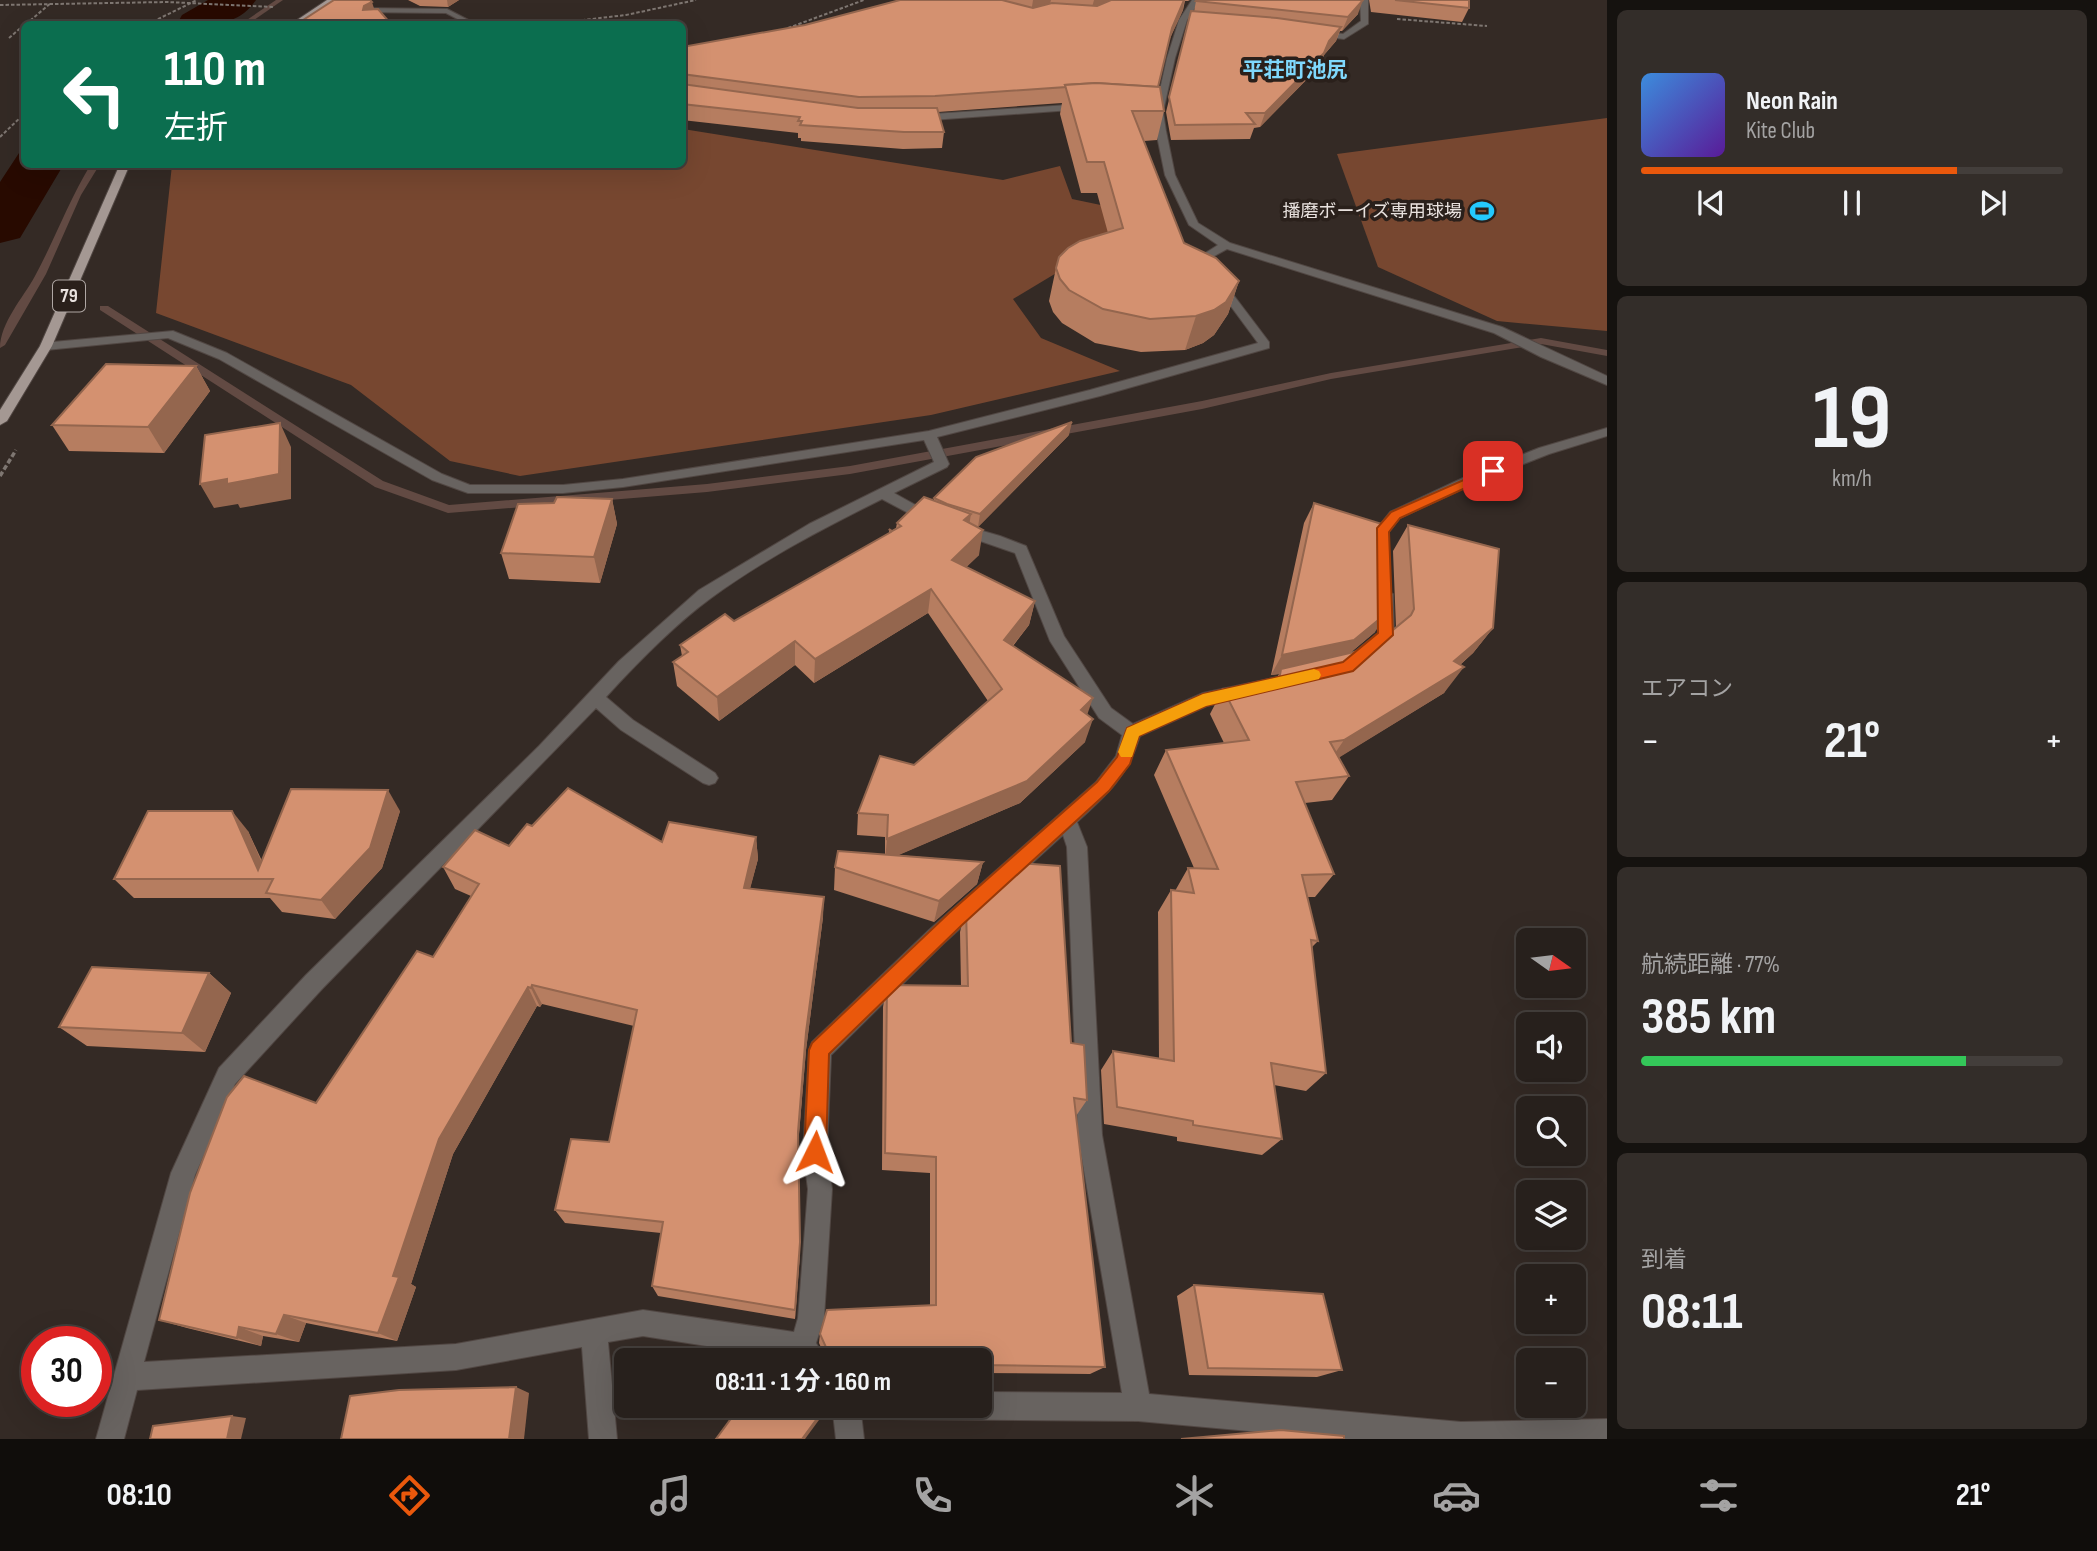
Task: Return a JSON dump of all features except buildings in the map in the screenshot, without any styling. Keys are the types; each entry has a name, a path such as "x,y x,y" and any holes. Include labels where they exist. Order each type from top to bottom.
{"main road":[{"path":"300,21 332,0"},
{"name":"79","path":"0,421 47,346 123,168"}],"street":[{"path":"382,20 428,0"},
{"path":"1308,32 1344,37 1365,22 1364,0"},
{"path":"1179,5 1194,3 1153,111 1170,175 1194,225 1226,245 1499,330 1545,355 1607,381"},
{"path":"319,9 336,9"},
{"path":"347,9 447,11 466,21"},
{"path":"909,118 947,118 1090,106"},
{"path":"47,346 169,334 223,356 437,477 468,489 563,489 929,435 1095,393 1265,345 1201,259 1226,245"},
{"path":"1336,669 1348,667 1386,635 1382,531 1395,515 1468,481 1544,451 1607,432"},
{"path":"110,1439 183,1173 227,1076 314,982 625,665 705,594 814,527 942,464 929,435"},
{"path":"884,494 939,523 995,539 1021,550 1056,637 1105,713 1132,732"},
{"path":"808,1348 820,1189 815,1152 820,1050 956,919 1103,786 1124,759 1132,732 1203,700 1313,675"},
{"path":"595,697 626,725 709,778"},
{"path":"1067,821 1077,847 1090,1135 1139,1407"},
{"path":"126,1377 456,1357 643,1322 781,1348"},
{"path":"594,1331 603,1439"},
{"path":"992,1406 1139,1407 1345,1432 1461,1436 1607,1433"},
{"path":"848,1418 850,1439"}],"path":[{"path":"574,21 625,15 696,0"},
{"path":"779,32 864,0"},
{"path":"0,5 197,2 283,8"},
{"path":"30,21 51,3"},
{"path":"154,21 191,3"},
{"path":"1365,15 1487,26"},
{"path":"9,38 21,28"},
{"path":"0,138 21,117"}],"shaded area":[{"name":"播磨ボーイズ専用球場","path":"1607,118 1607,331 1497,321 1378,267 1337,154"},
{"path":"686,129 1003,180 1060,166 1072,199 1139,213 1078,260 1013,299 1041,338 1120,371 931,415 520,476 450,461 351,385 156,313 172,168 686,168"}],"waterway":[{"path":"202,21 236,0"},
{"path":"248,21 280,0"},
{"path":"0,226 36,168"},
{"path":"0,345 41,274 77,195 94,168"},
{"path":"104,308 379,484 448,509 707,488 850,470 1202,405 1331,376 1541,341 1607,353"}],"slow traffic":[{"path":"1126,752 1132,732 1203,700 1314,675"}],"place":[{"name":"播磨ボーイズ専用球場","path":"1482,211"}],"district":[{"name":"平荘町池尻","path":"1295,70"}],"route":[{"path":"815,1152 820,1050 956,919 1103,786 1124,759 1132,732 1203,700 1348,667 1386,635 1382,531 1395,515 1493,471"}]}
